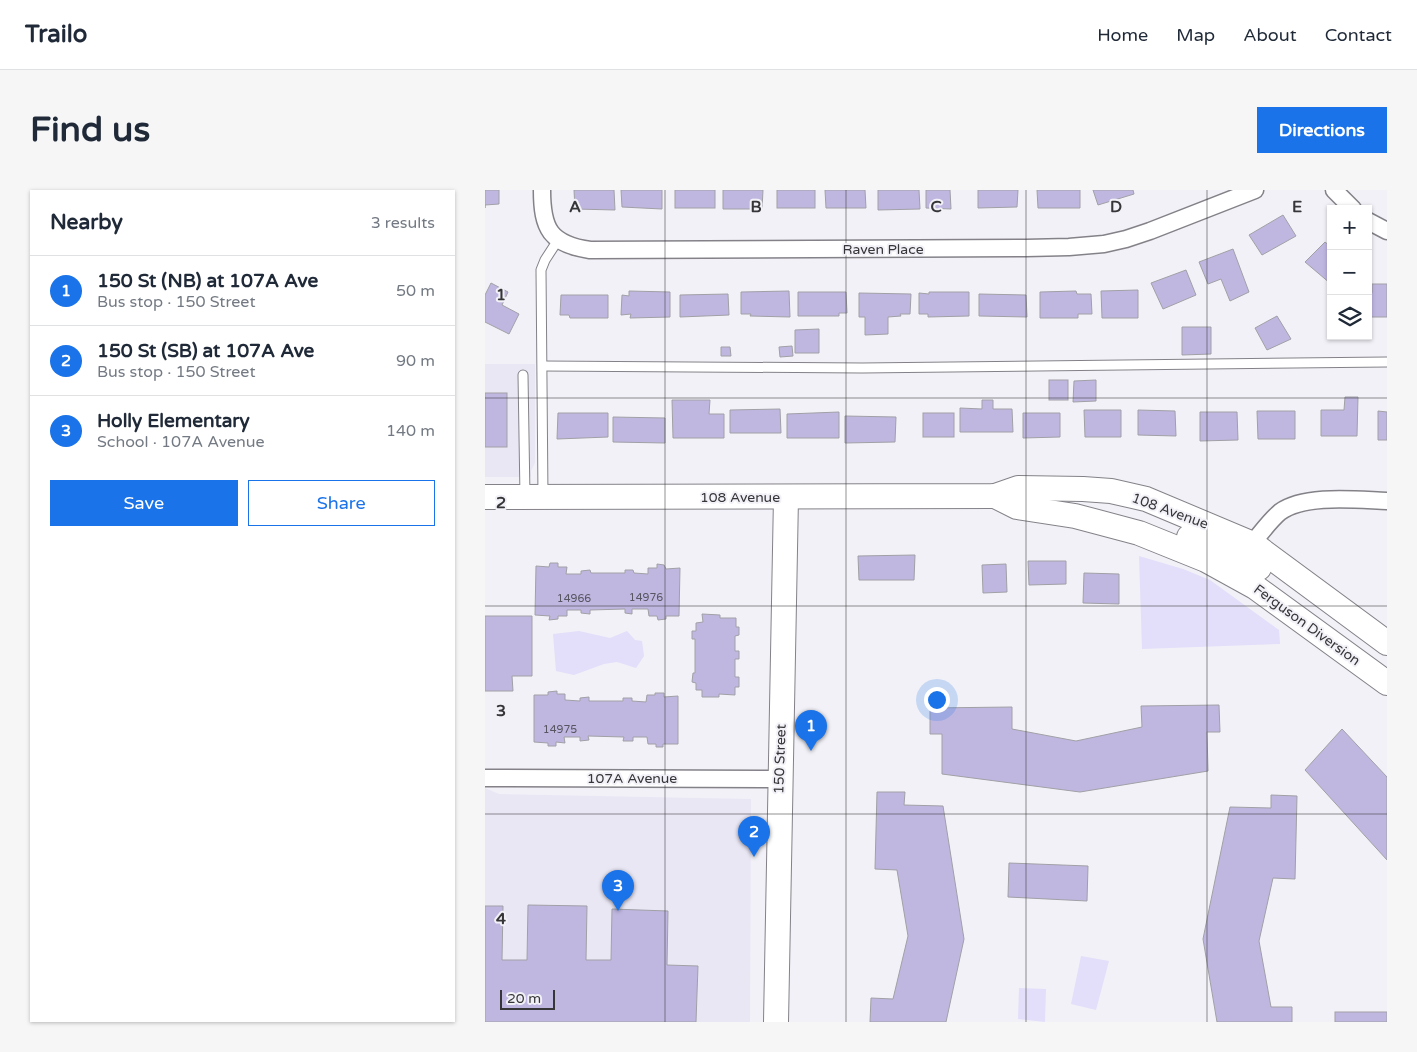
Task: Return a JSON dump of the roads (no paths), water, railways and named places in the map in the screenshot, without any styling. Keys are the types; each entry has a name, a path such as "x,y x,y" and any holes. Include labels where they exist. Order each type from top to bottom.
{"main road":[{"name":"108 Avenue","path":"485,497 995,496 1018,488 1111,491 1146,500 1239,556"},
{"name":"108 Avenue","path":"995,496 1017,507 1075,516 1119,527 1160,527 1239,556"},
{"name":"150 Street","path":"776,1022 779,779 785,614 786,497"},
{"path":"1239,556 1387,643"},
{"path":"1239,556 1372,650 1383,680"}],"street":[{"path":"542,190 542,208 547,226 558,240"},
{"name":"Raven Place","path":"558,240 572,247 589,250 1069,247 1104,244 1126,239 1255,190"},
{"path":"1334,190 1349,205"},
{"path":"1372,223 1387,231"},
{"path":"1239,556 1280,513 1296,504 1318,500 1387,500"},
{"name":"107A Avenue","path":"485,778 779,779"}],"lane":[{"path":"534,497 543,366 541,270 558,240"},
{"path":"543,366 862,368 1387,362"},
{"path":"523,375 534,497"}],"place":[{"name":"150 St (NB) at 107A Ave","path":"811,751"},
{"name":"150 St (SB) at 107A Ave","path":"754,857"},
{"name":"Holly Elementary","path":"618,911"}]}
